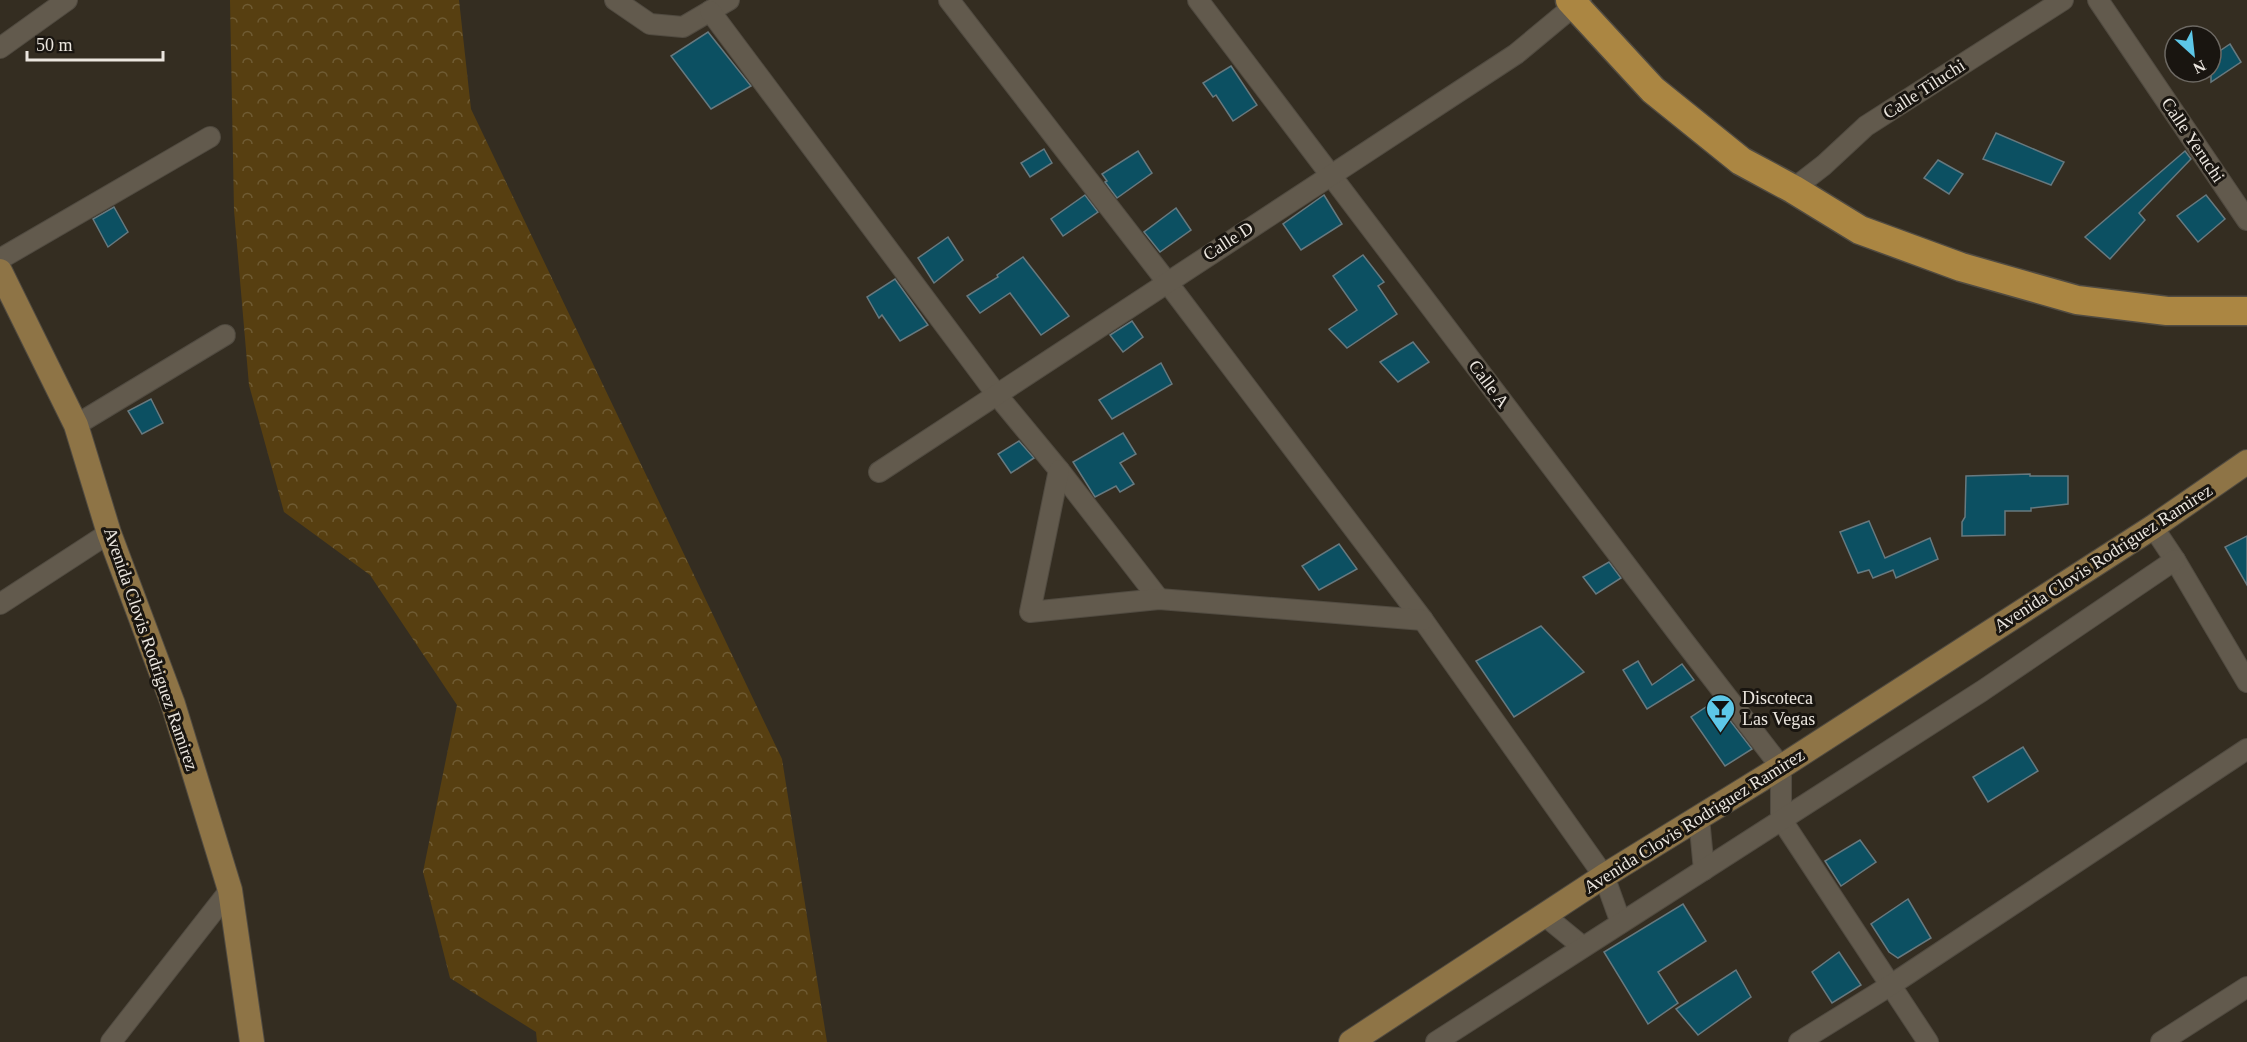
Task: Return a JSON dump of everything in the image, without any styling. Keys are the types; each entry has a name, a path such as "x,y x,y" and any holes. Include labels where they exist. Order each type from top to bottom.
{"highway":[{"path":"1575,2 1653,90 1741,161 1793,189 1860,230 1961,267 2077,300 2167,311 2247,311"}],"main road":[{"name":"Avenida Clovis Rodriguez Ramirez","path":"0,271 76,425 109,533 173,704 230,890 252,1042"},
{"name":"Avenida Clovis Rodriguez Ramirez","path":"1365,1039 1544,915 2153,527 2247,462"}],"street":[{"path":"0,48 68,0"},
{"path":"615,0 650,24 683,27 729,0"},
{"path":"949,0 1424,620 1604,876 1621,923"},
{"name":"Calle A","path":"1198,0 1781,766"},
{"name":"Calle Tiluchi","path":"1793,189 1824,165 1866,126 2063,0"},
{"name":"Calle Yeruchi","path":"2098,0 2247,220"},
{"name":"Calle D","path":"879,472 1515,54 1575,2"},
{"path":"710,11 998,395 1159,599"},
{"path":"0,259 210,137"},
{"path":"76,425 225,335"},
{"path":"1059,470 1030,612 1159,599 1424,620"},
{"path":"2153,527 2247,682"},
{"path":"0,604 109,533"},
{"path":"1436,1042 1982,691 2175,560"},
{"path":"1799,1042 1891,985 2247,750"},
{"path":"1781,766 1781,819 1928,1042"},
{"path":"1699,818 1704,870"},
{"path":"111,1042 230,890"},
{"path":"1544,915 1583,947"},
{"path":"2161,1042 2247,987"}],"green space":[{"path":"230,0 459,0 471,109 782,759 827,1042 537,1042 536,1032 450,978 423,872 457,705 370,575 284,512 249,385 234,210"}],"building":[{"path":"708,32 751,86 711,109 671,56"},
{"path":"2230,44 2241,62 2223,74 2223,49"},
{"path":"1231,66 1257,105 1233,121 1216,95 1213,97 1203,83"},
{"path":"1996,133 2064,162 2051,185 1983,159"},
{"path":"1044,149 1052,163 1030,177 1021,163"},
{"path":"1138,151 1152,173 1117,198 1102,174"},
{"path":"2185,151 2191,159 2139,213 2145,220 2110,259 2085,237"},
{"path":"1938,160 1963,174 1949,194 1924,178"},
{"path":"1085,195 1098,212 1063,236 1051,219"},
{"path":"1324,195 1342,224 1301,250 1283,224"},
{"path":"2206,195 2225,219 2198,242 2177,216"},
{"path":"114,207 128,232 108,247 93,219"},
{"path":"1176,208 1191,230 1160,252 1144,232"},
{"path":"948,237 963,260 934,283 918,258"},
{"path":"1363,255 1384,282 1378,286 1397,314 1347,348 1329,329 1357,310 1333,276"},
{"path":"1023,257 1069,316 1041,335 1010,293 980,313 967,296 998,277 997,275"},
{"path":"895,279 928,325 900,341 882,315 879,318 867,297"},
{"path":"1132,321 1143,337 1123,352 1110,335"},
{"path":"1413,342 1429,362 1398,382 1380,362"},
{"path":"1161,363 1172,384 1112,419 1099,400"},
{"path":"151,399 163,423 142,434 128,411"},
{"path":"1123,433 1136,454 1120,463 1134,484 1120,492 1116,486 1095,497 1073,462"},
{"path":"1019,441 1034,458 1011,473 998,454"},
{"path":"2030,474 2030,476 2068,476 2068,504 2031,508 2031,511 2005,511 2005,535 1962,536 1966,476"},
{"path":"1869,521 1885,558 1930,538 1938,559 1896,578 1893,570 1873,578 1869,570 1858,573 1840,532"},
{"path":"2247,536 2247,585 2225,547"},
{"path":"1339,544 1357,569 1319,590 1302,566"},
{"path":"1609,562 1621,578 1596,594 1583,577"},
{"path":"1541,626 1584,672 1514,717 1476,661"},
{"path":"1638,661 1652,685 1682,664 1694,680 1647,709 1623,670"},
{"name":"Discoteca Las Vegas","path":"1715,701 1752,749 1725,766 1691,717"},
{"path":"2023,747 2038,771 1988,802 1973,777"},
{"path":"1860,840 1876,862 1841,886 1825,861"},
{"path":"1908,899 1931,938 1898,958 1889,952 1871,924"},
{"path":"1683,904 1706,941 1658,972 1678,1003 1648,1024 1604,952"},
{"path":"1839,952 1861,985 1832,1003 1812,972"},
{"path":"1736,970 1751,997 1698,1035 1676,1009"}],"place":[{"name":"Discoteca Las Vegas","path":"1721,734"}]}
